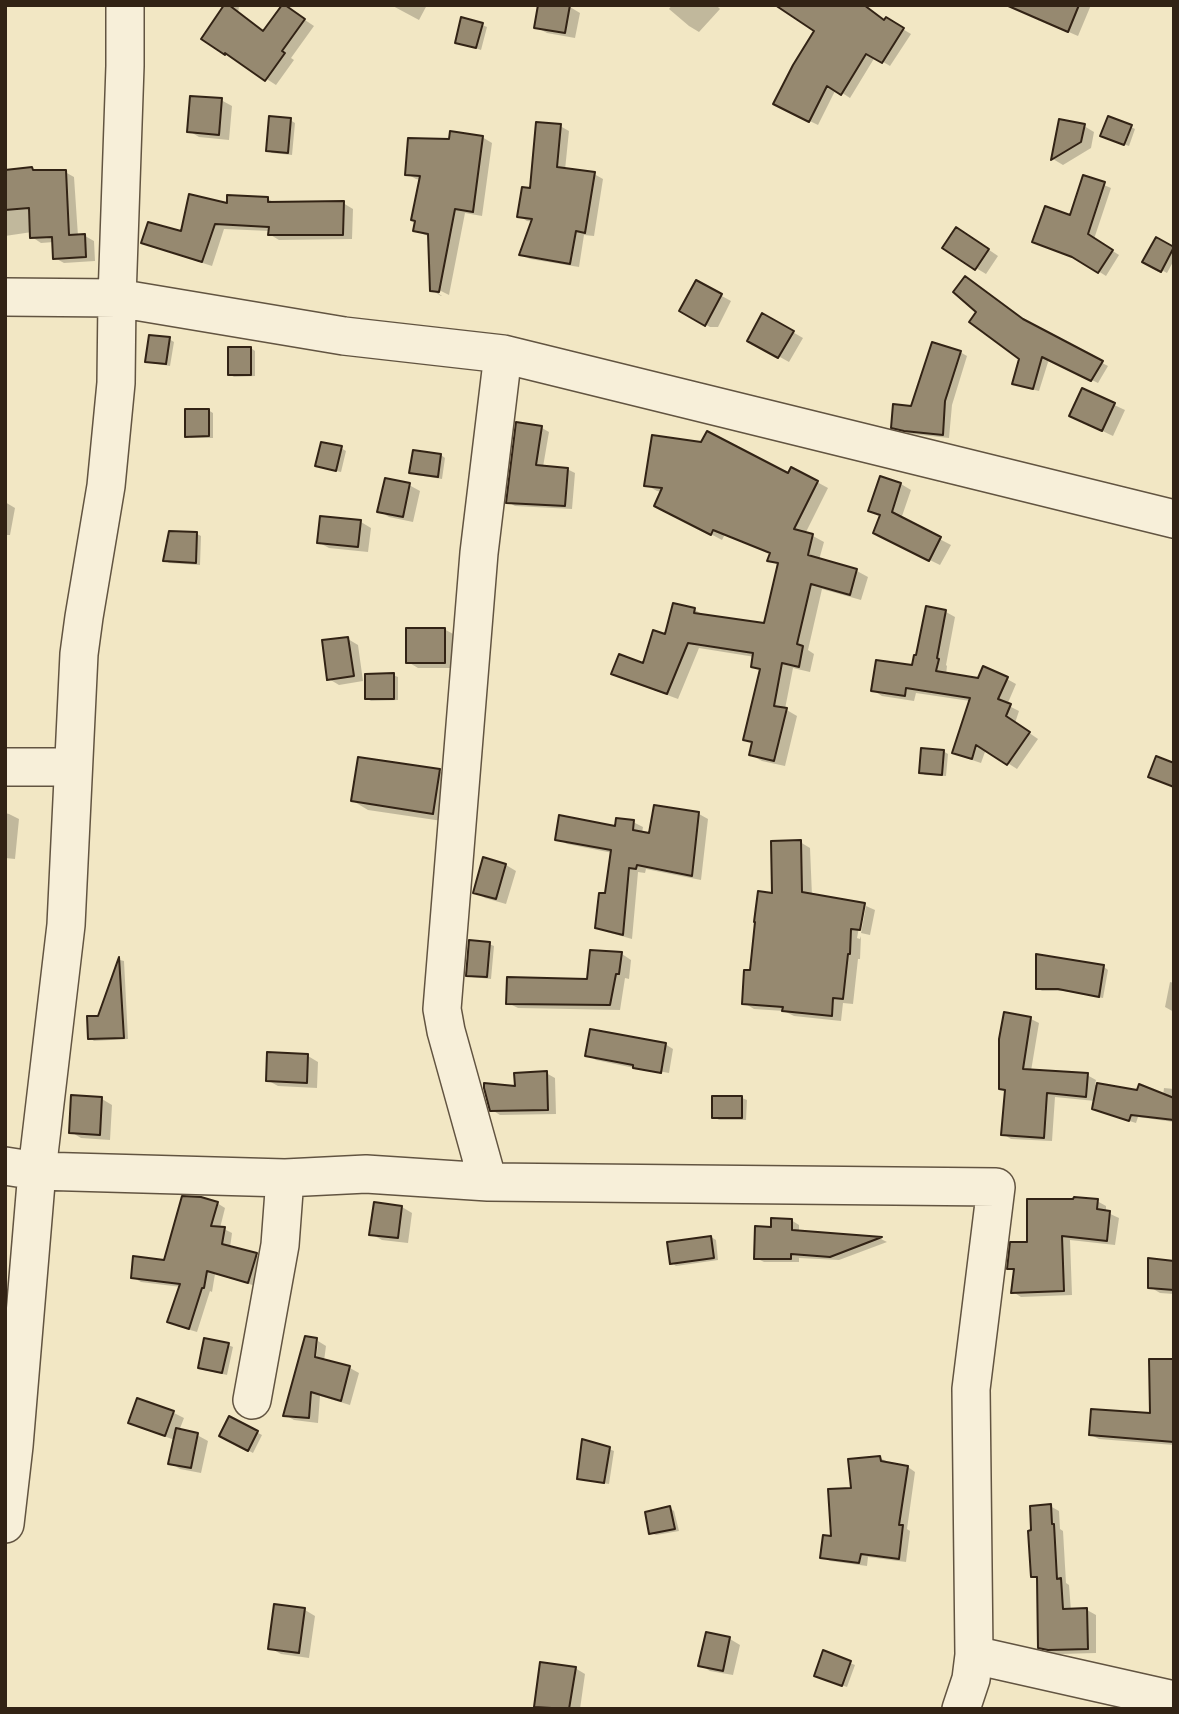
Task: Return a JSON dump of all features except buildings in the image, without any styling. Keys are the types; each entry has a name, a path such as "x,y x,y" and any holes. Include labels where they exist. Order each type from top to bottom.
{"street":[{"path":"5,1524 14,1446 21,1169 66,925 79,654 106,486 116,383 125,5"},
{"path":"5,297 117,298 344,336 503,354 1174,519"},
{"path":"488,1182 442,1009 479,553 503,354"},
{"path":"5,767 73,767"},
{"path":"21,1169 285,1178 366,1174 488,1182 996,1187 971,1389 974,1655 971,1679 961,1709"},
{"path":"252,1400 280,1245 285,1178"},
{"path":"974,1655 1174,1700"}]}
